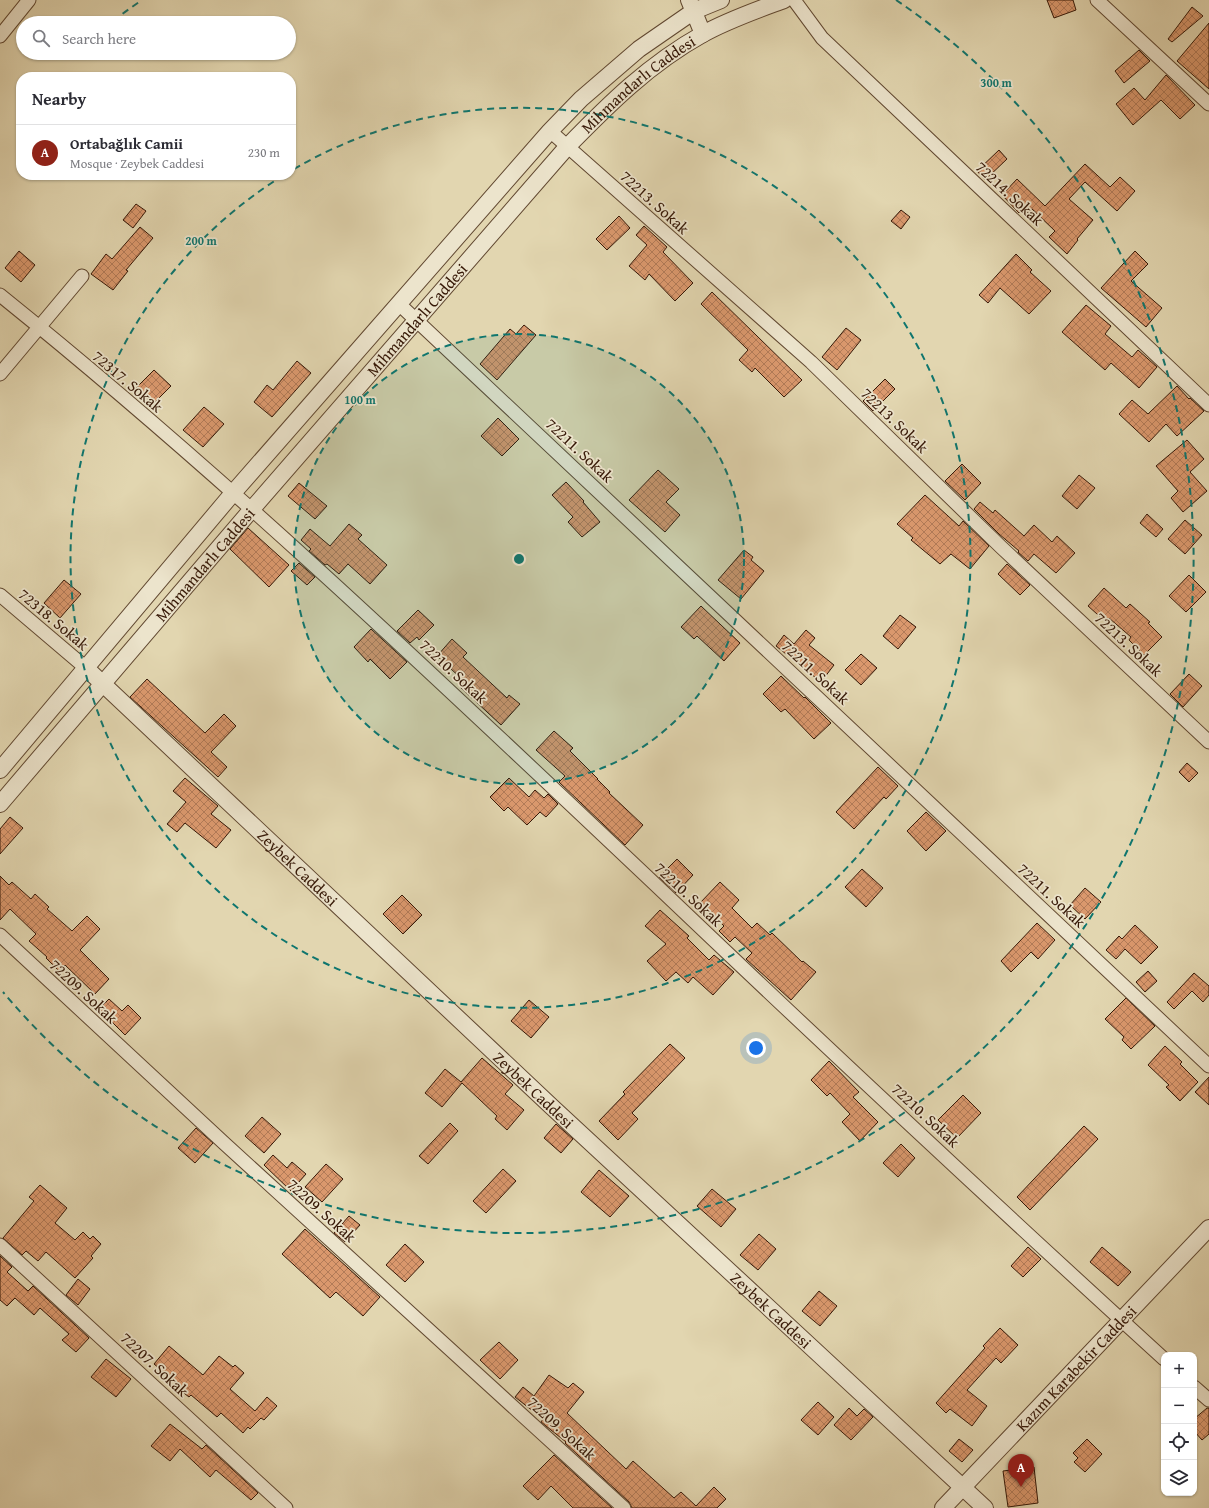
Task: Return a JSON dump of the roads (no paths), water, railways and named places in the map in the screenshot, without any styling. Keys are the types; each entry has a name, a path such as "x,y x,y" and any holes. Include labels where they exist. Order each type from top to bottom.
{"street":[{"path":"16,16 29,0"},
{"name":"Mihmandarlı Caddesi","path":"0,770 234,493 550,131 581,99 692,5 722,0"},
{"name":"Mihmandarlı Caddesi","path":"0,804 102,683 416,319 567,147 610,102 645,72 703,34 737,18 784,0"},
{"name":"72214. Sokak","path":"794,0 822,38 1209,405"},
{"path":"1097,0 1209,104"},
{"path":"692,5 703,34"},
{"path":"0,36 16,16"},
{"name":"72213. Sokak","path":"550,131 811,362 1001,547 1209,742"},
{"path":"0,374 82,276"},
{"name":"72317. Sokak","path":"0,296 40,328 234,493"},
{"name":"72211. Sokak","path":"399,304 1209,1066"},
{"name":"72210. Sokak","path":"234,493 462,701 785,1008 1161,1356"},
{"name":"72318. Sokak","path":"0,595 86,668"},
{"name":"Zeybek Caddesi","path":"86,668 546,1102 985,1508"},
{"name":"72209. Sokak","path":"0,936 225,1144 624,1508"},
{"name":"Kazım Karabekir Caddesi","path":"943,1508 1209,1228"},
{"name":"72207. Sokak","path":"0,1245 286,1508"},
{"path":"1195,1388 1209,1400"}],"place":[{"name":"Ortabağlık Camii","path":"1021,1487"}]}
